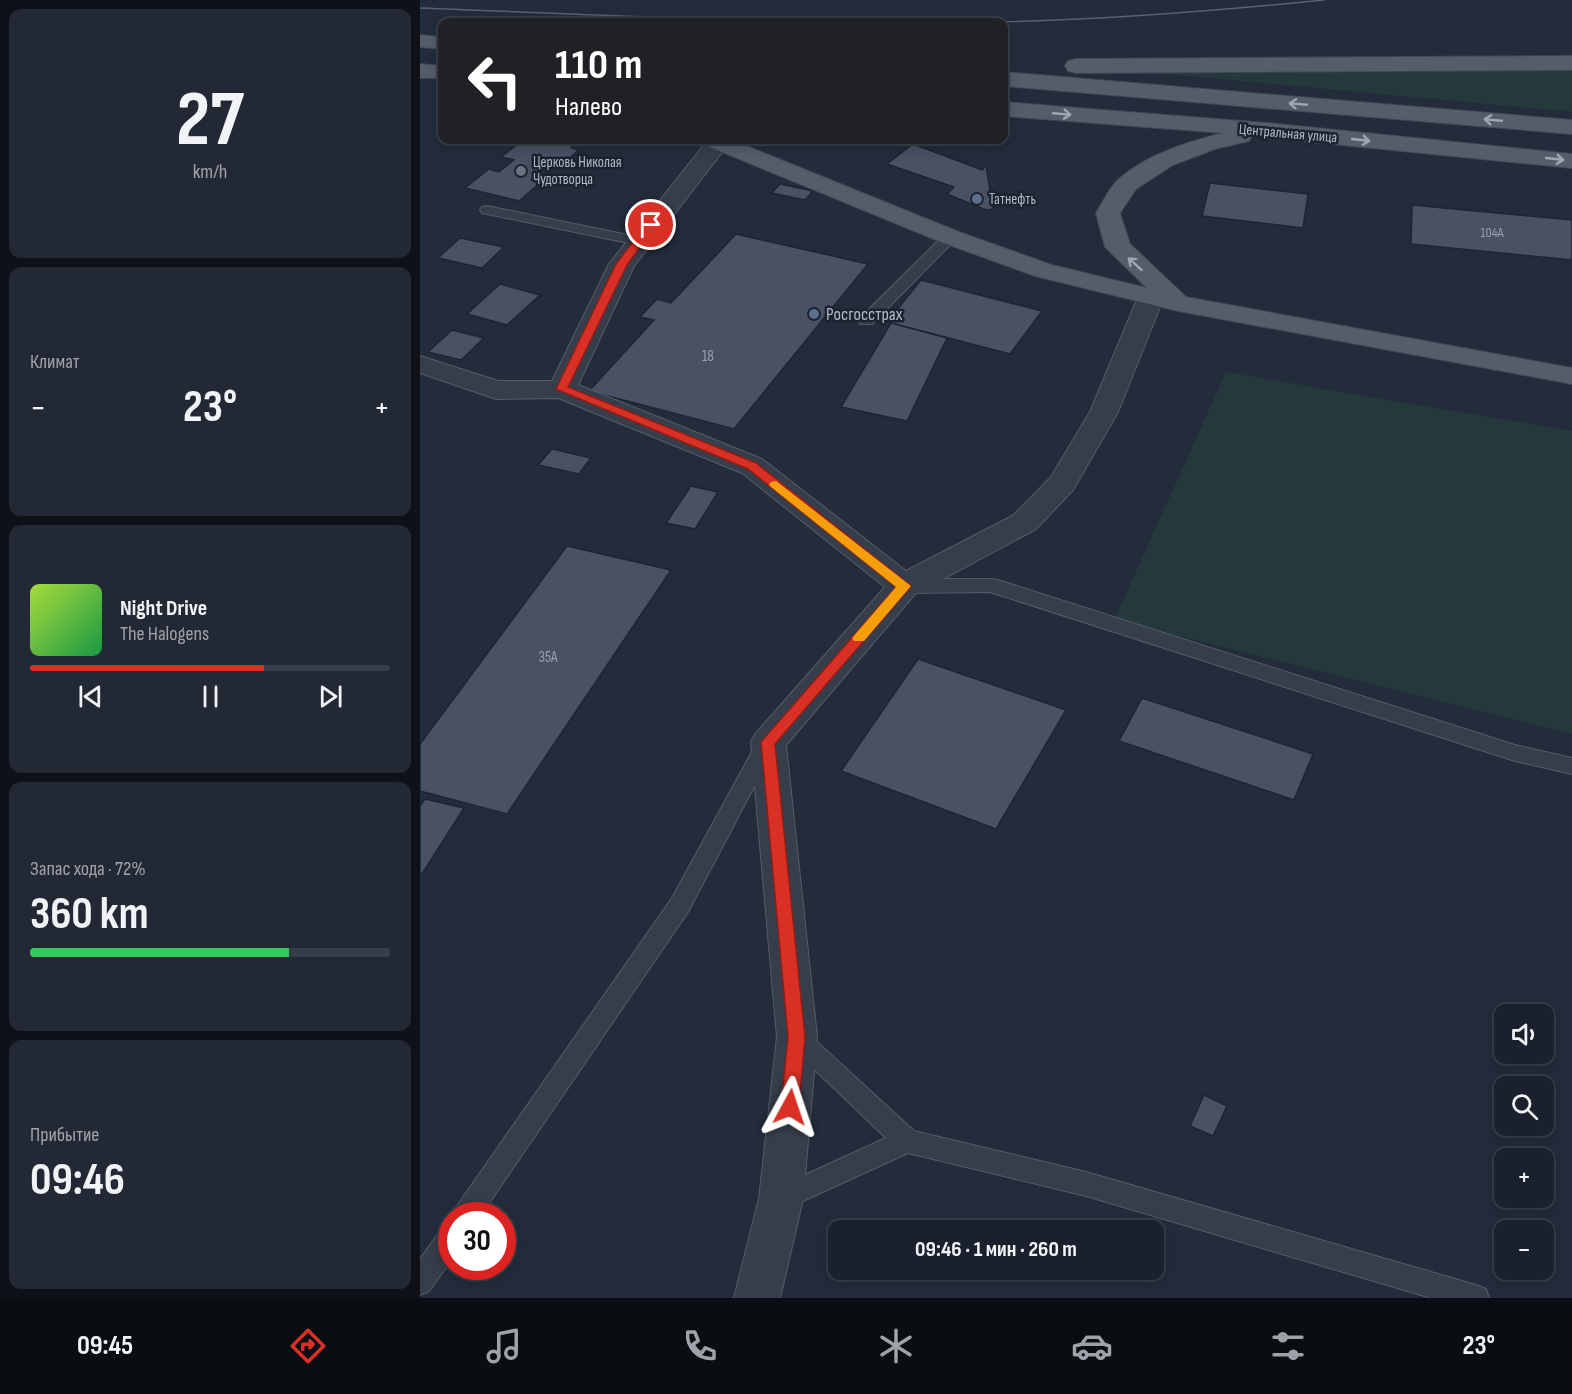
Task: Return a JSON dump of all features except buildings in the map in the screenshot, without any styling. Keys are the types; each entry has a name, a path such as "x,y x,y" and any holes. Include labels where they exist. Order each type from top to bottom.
{"main road":[{"path":"420,41 438,43"},
{"path":"1008,66 1572,63"},
{"path":"420,71 438,72"},
{"name":"Центральная улица","path":"1008,79 1572,127"},
{"name":"Центральная улица","path":"1008,109 1267,130 1572,161"},
{"path":"1165,300 1118,248 1108,213 1127,184 1165,160 1207,144 1267,130"},
{"path":"723,144 950,237 1044,271 1165,300 1572,376"}],"street":[{"path":"562,389 622,264 714,144"},
{"path":"757,1298 781,1199 796,1037 768,742 904,586 1024,522 1062,483 1165,300"},
{"path":"420,364 496,390 562,389 752,466 904,586"}],"lane":[{"path":"487,210 638,241"},
{"path":"866,321 950,237"},
{"path":"904,586 991,585 1515,753 1572,766"},
{"path":"475,1202 680,905 768,742"},
{"path":"796,1037 907,1141 1086,1184 1476,1298"},
{"path":"781,1199 907,1141"},
{"path":"420,1282 438,1256"}],"green space":[{"path":"1572,70 1572,112 1144,72"},
{"path":"1226,372 1572,431 1572,734 1114,620"}],"tram line":[{"path":"1008,21 1118,17 1324,0"},
{"path":"420,8 680,18"}],"slow traffic":[{"path":"776,485 904,586 859,638"}],"place":[{"name":"Церковь Николая Чудотворца","path":"521,171"},
{"name":"Татнефть","path":"977,199"},
{"name":"Росгосстрах","path":"814,314"}],"route":[{"path":"651,225 622,264 562,389 752,466 904,586 768,742 796,1037 790,1107"}]}
